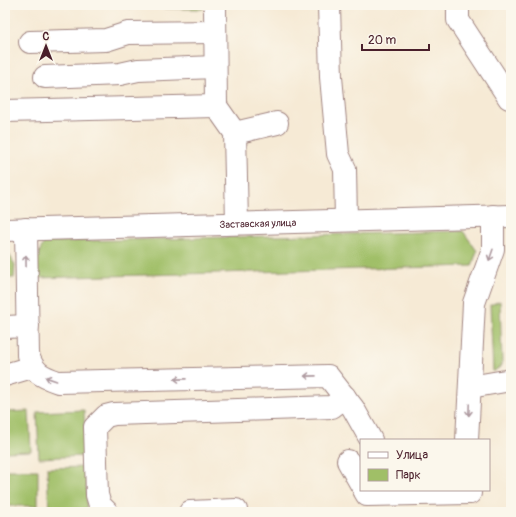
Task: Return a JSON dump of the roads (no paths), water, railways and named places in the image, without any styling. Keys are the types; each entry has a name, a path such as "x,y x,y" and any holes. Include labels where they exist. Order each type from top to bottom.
{"street":[{"path":"215,5 216,106 235,133 236,223"},
{"path":"329,5 331,77 338,154 345,169 346,220"},
{"path":"458,5 458,20 509,98"},
{"path":"30,42 106,40 128,33 215,32"},
{"path":"46,77 120,74 138,70 215,68"},
{"path":"5,111 216,106"},
{"path":"235,133 277,123"},
{"path":"467,439 474,303 493,248 502,216"},
{"name":"Заставская улица","path":"15,229 502,216"},
{"path":"15,229 28,326 28,355 32,367 43,377 58,382 328,376 353,408 370,439"},
{"path":"5,327 28,326"},
{"path":"5,375 32,367"},
{"path":"470,387 511,380"},
{"path":"107,512 100,505 97,495 95,427 106,416 114,414 332,407 345,397"},
{"path":"348,461 360,482"},
{"path":"365,491 367,495 471,498"},
{"path":"190,512 236,510"}]}
